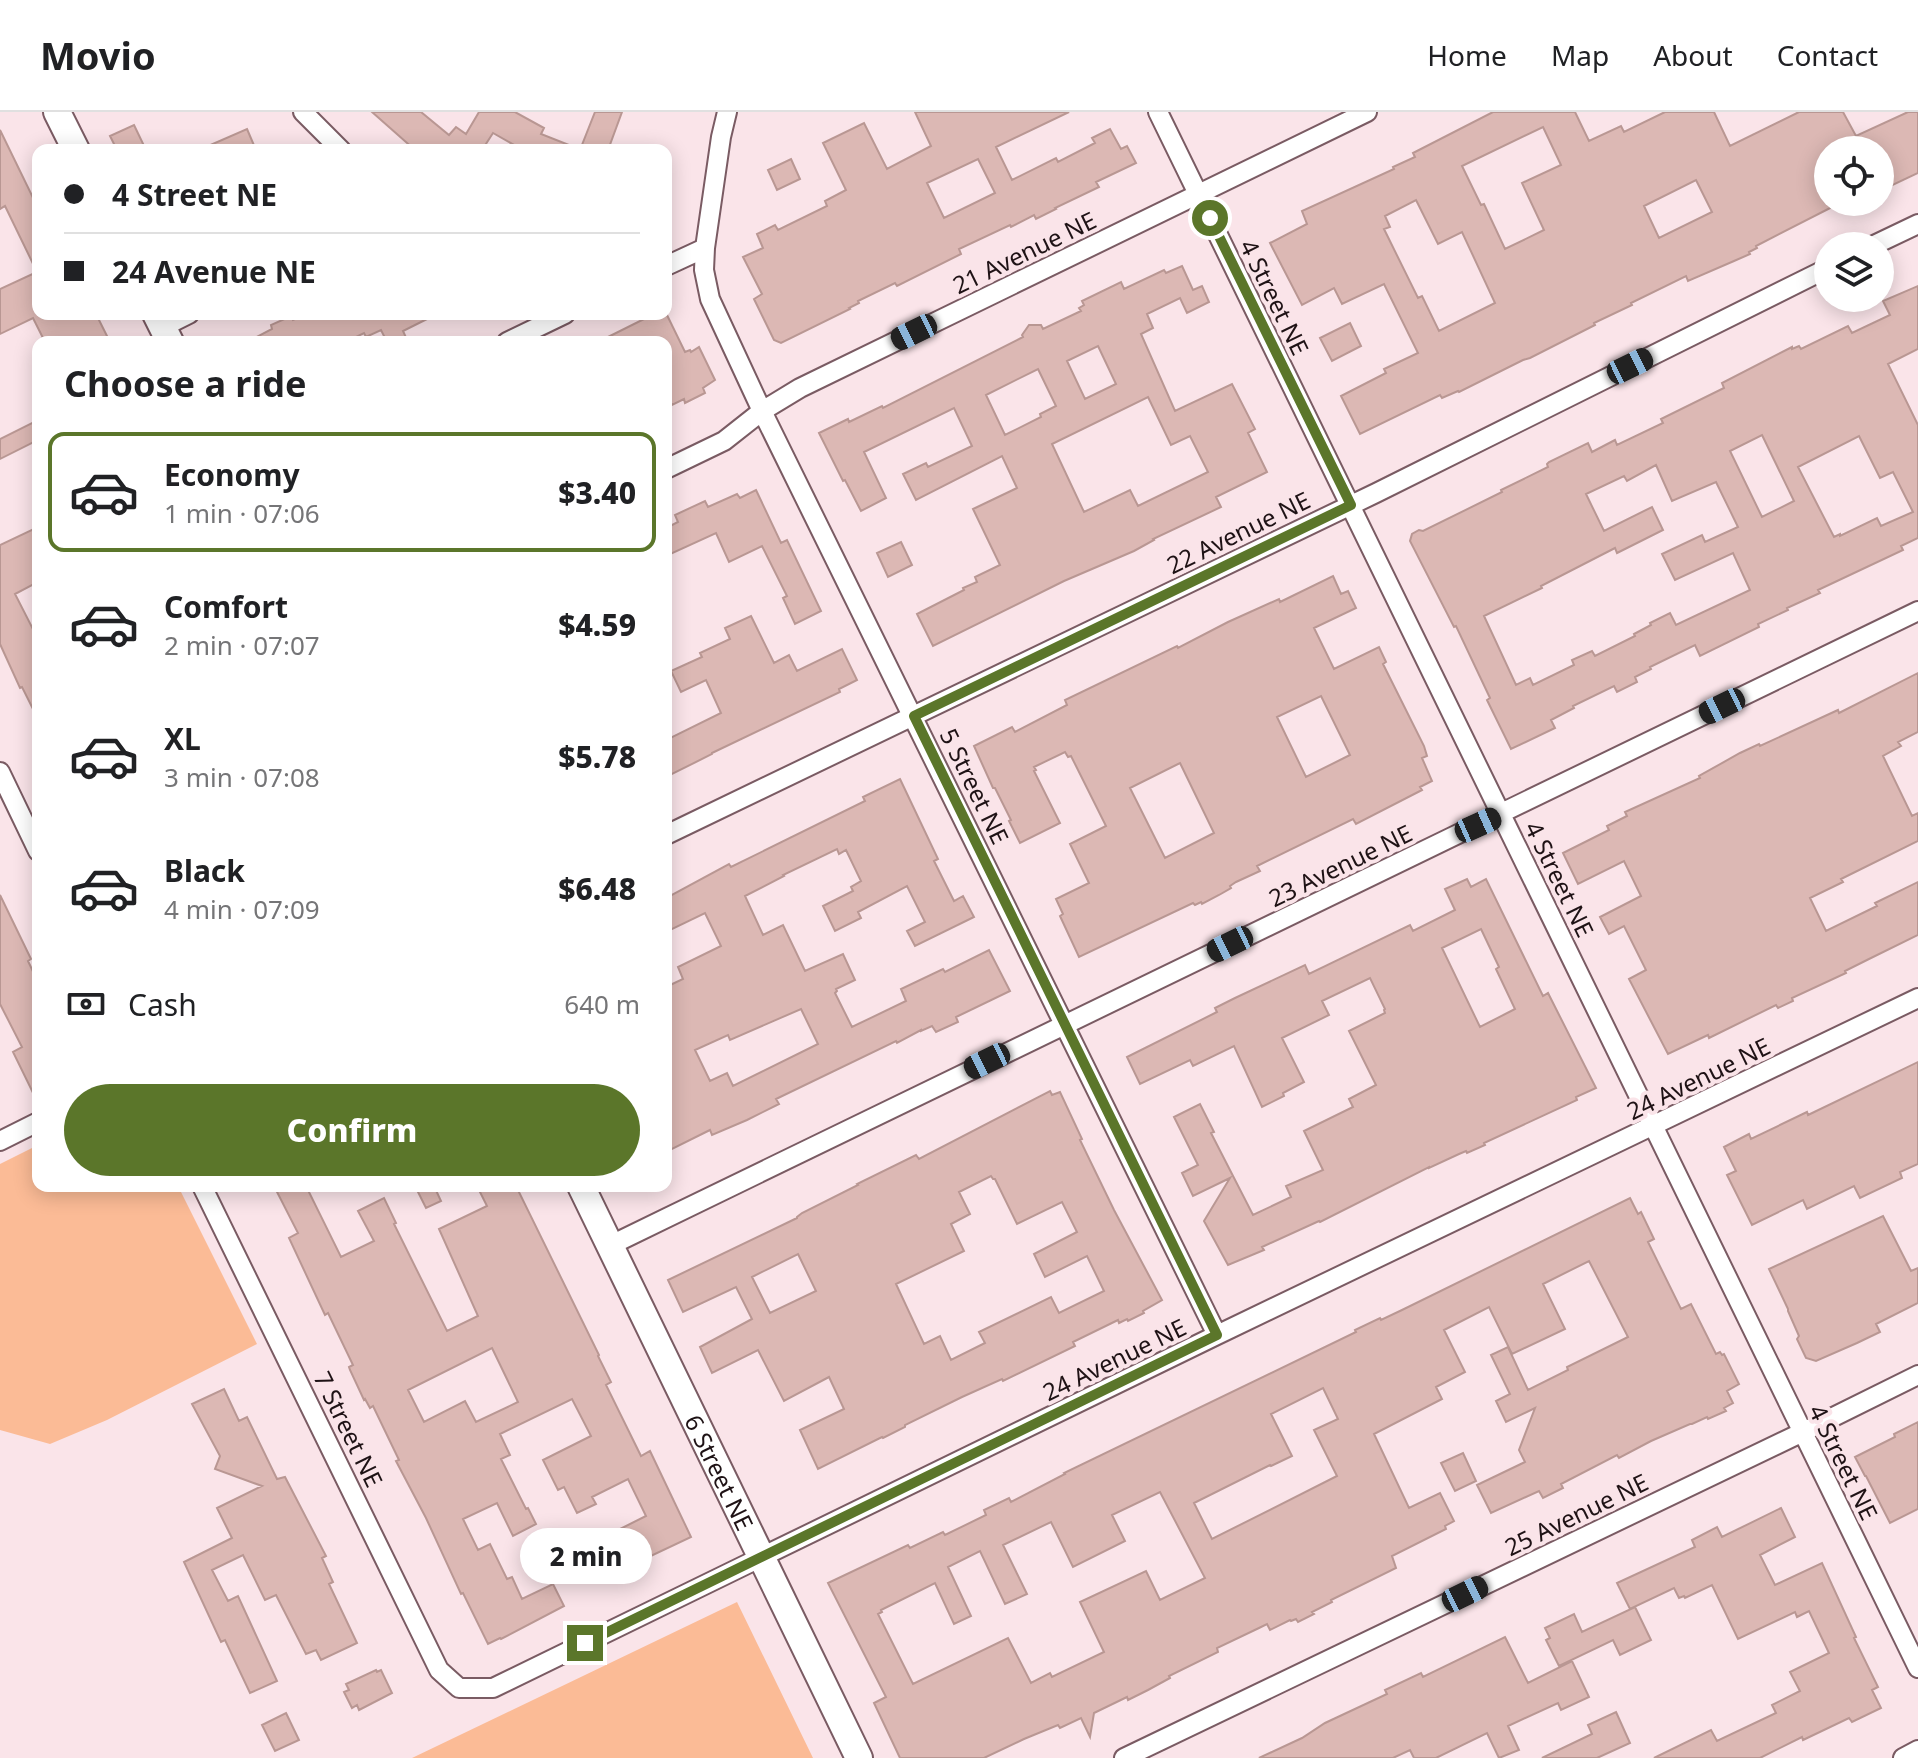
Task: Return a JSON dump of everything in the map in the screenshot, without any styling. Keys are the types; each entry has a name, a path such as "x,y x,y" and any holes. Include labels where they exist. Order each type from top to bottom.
{"street":[{"path":"57,112 73,144"},
{"path":"303,112 335,144"},
{"name":"5 Street NE","path":"727,112 705,248 704,270 710,299 762,411 1217,1335"},
{"name":"4 Street NE","path":"1158,112 1918,1668"},
{"name":"21 Avenue NE","path":"672,466 724,441 762,411 800,388 1367,112"},
{"path":"1894,235 1918,224"},
{"path":"672,263 705,248"},
{"name":"22 Avenue NE","path":"672,832 1351,505 1814,275"},
{"path":"519,336 553,320"},
{"name":"23 Avenue NE","path":"609,1246 1918,611"},
{"path":"0,772 32,839"},
{"name":"24 Avenue NE","path":"459,1688 493,1688 1918,998"},
{"path":"0,1141 32,1125"},
{"name":"7 Street NE","path":"205,1192 439,1670 459,1688"},
{"name":"6 Street NE","path":"584,1192 859,1758"},
{"name":"25 Avenue NE","path":"1124,1758 1918,1375"},
{"path":"1903,1758 1918,1750"}],"shaded area":[{"path":"32,1148 32,1192 181,1192 257,1344 107,1420 50,1444 0,1430 0,1164"},
{"path":"737,1602 813,1758 412,1758"}],"building":[{"path":"372,112 421,112 449,135 456,127 466,134 479,112 515,112 544,128 541,134 566,144 512,144 493,133 486,144 408,144"},
{"path":"595,112 622,112 610,144 582,144"},
{"path":"915,112 1069,112 996,147 1012,180 1095,143 1092,138 1110,129 1121,149 1127,146 1136,163 1096,182 1099,187 1036,219 1034,215 959,249 961,254 897,286 895,283 858,301 850,309 781,343 774,340 754,299 762,294 743,257 763,248 757,234 775,225 778,230 827,206 825,201 846,190 823,143 864,123 887,169 931,146","holes":["978,159 995,193 944,218 927,183"]},
{"path":"1493,112 1575,112 1589,141 1621,126 1624,132 1665,112 1714,112 1730,146 1799,112 1843,112 1856,136 1814,136 1815,216 1756,246 1750,254 1688,281 1686,276 1530,358 1459,392 1442,398 1440,395 1360,434 1341,396 1386,373 1384,369 1418,353 1384,284 1342,304 1334,288 1302,305 1270,243 1307,224 1302,211 1415,157 1413,153","holes":["1543,127 1561,165 1522,183 1544,230 1505,249 1462,166","1696,180 1712,212 1659,238 1644,206","1416,200 1438,244 1462,232 1495,303 1439,331 1422,296 1418,298 1384,229 1390,227 1385,216"]},
{"path":"1908,112 1918,112 1918,173 1894,184 1894,136 1856,136"},
{"path":"134,125 143,144 114,144 110,136"},
{"path":"247,129 253,144 213,144"},
{"path":"0,130 32,196 32,262 5,206 0,209"},
{"path":"791,159 800,179 777,190 768,170"},
{"path":"1182,266 1193,290 1202,286 1209,302 1187,313 1180,298 1147,314 1153,328 1141,334 1175,411 1232,384 1255,429 1248,433 1267,472 1216,497 1221,507 933,646 917,614 964,590 977,582 975,577 1000,565 973,509 1017,488 1002,456 916,500 903,474 926,463 928,467 972,446 954,408 864,452 886,498 861,511 819,433 848,419 849,422 883,408 1023,337 1029,325 1041,325 1043,329 1081,311 1082,301 1121,282 1124,289 1164,270 1166,273","holes":["1098,346 1116,384 1085,399 1067,361","1038,369 1056,406 1005,435 986,395","1148,397 1171,445 1190,436 1208,472 1138,506 1130,490 1084,512 1052,444"]},
{"path":"32,274 32,318 0,334 0,289"},
{"path":"1918,286 1918,349 1888,364 1918,425 1918,538 1901,546 1903,550 1818,590 1820,593 1700,656 1695,645 1650,667 1635,677 1637,682 1617,692 1614,686 1573,706 1551,720 1555,728 1511,749 1456,626 1410,541 1412,534 1502,492 1548,467 1549,462 1588,443 1592,452 1615,440 1617,445 1663,423 1661,419 1724,388 1722,383 1792,347 1799,346 1801,349 1848,326 1852,333 1890,315 1888,312 1894,312 1894,296","holes":["1762,435 1794,501 1762,517 1730,451","1859,436 1880,478 1893,472 1913,512 1881,526 1877,518 1834,537 1798,467","1656,465 1672,501 1716,482 1738,527 1705,542 1702,535 1662,554 1675,580 1733,553 1750,590 1676,625 1670,613 1650,623 1635,636 1595,656 1592,651 1572,660 1574,665 1533,685 1530,678 1516,685 1484,616 1615,548 1617,553 1663,530 1652,507 1604,531 1586,494 1624,476 1627,481"]},
{"path":"34,320 99,320 107,336 42,336"},
{"path":"282,320 425,320 403,331 405,336 384,336 381,330 368,336 364,333 358,336 259,336 272,329 271,325"},
{"path":"642,320 669,320 685,352 699,347 715,380 703,388 705,393 685,403 684,399 672,405 672,336 610,336"},
{"path":"1350,323 1361,346 1332,361 1320,338"},
{"path":"32,423 32,443 0,459 0,439"},
{"path":"756,490 781,543 787,540 821,611 795,624 783,598 787,596 762,546 729,562 716,533 672,553 672,525 678,522 675,515 705,501 708,507 737,494 740,498"},
{"path":"32,530 32,585 15,594 32,627 32,707 0,644 0,545"},
{"path":"901,542 912,565 888,577 877,553"},
{"path":"1333,576 1341,594 1348,591 1356,608 1314,628 1334,669 1379,647 1386,662 1383,664 1424,746 1427,756 1422,758 1432,781 1420,787 1422,790 1356,824 1353,819 1257,866 1260,871 1202,904 1193,903 1079,957 1060,916 1063,914 1056,899 1089,883 1070,844 1106,826 1071,756 1068,757 1065,752 1034,767 1060,823 1020,843 974,746 1012,727 1015,732 1067,705 1065,700 1228,622 1279,599 1280,602","holes":["1321,696 1350,755 1306,777 1277,717","1180,763 1214,833 1165,858 1130,788"]},
{"path":"751,616 774,663 789,655 797,671 842,649 857,680 839,689 840,692 672,774 672,737 721,713 706,680 681,692 672,671 702,657 700,653 730,639 725,628"},
{"path":"1918,673 1918,732 1898,742 1901,746 1883,756 1912,816 1918,813 1918,841 1810,898 1826,931 1918,882 1918,935 1792,998 1793,1001 1778,1008 1776,1005 1668,1054 1629,979 1646,970 1624,926 1609,934 1600,917 1641,896 1624,861 1578,884 1563,853 1609,830 1607,826 1627,816 1625,812 1700,778 1740,753 1838,710 1839,713"},
{"path":"900,779 954,901 963,896 974,917 915,946 907,931 925,922 907,886 858,912 861,918 835,931 823,906 853,891 851,887 861,881 846,850 839,854 837,849 745,896 763,935 783,925 805,971 843,954 855,980 836,989 835,993 852,1027 906,1001 901,989 989,950 1010,991 956,1017 958,1022 936,1032 932,1026 896,1041 776,1099 779,1104 747,1120 712,1135 710,1130 672,1149 672,984 683,979 678,967 721,946 705,913 672,929 672,895 729,864 731,867 865,801 863,797","holes":["801,1009 818,1044 733,1086 727,1073 710,1081 695,1050 728,1035 730,1040"]},
{"path":"1467,879 1471,887 1486,879 1543,996 1548,993 1596,1088 1485,1145 1429,1167 1228,1265 1204,1221 1230,1178 1193,1196 1182,1173 1198,1165 1174,1117 1200,1104 1214,1132 1211,1133 1253,1215 1291,1197 1286,1186 1323,1170 1304,1131 1353,1107 1349,1099 1376,1085 1349,1031 1385,1013 1370,978 1322,1001 1329,1015 1282,1038 1304,1082 1262,1107 1234,1046 1193,1066 1190,1060 1140,1084 1127,1057 1217,1012 1215,1008 1305,965 1309,974 1410,925 1413,931 1455,910 1445,889","holes":["1481,929 1499,967 1496,969 1515,1009 1480,1027 1442,948"]},
{"path":"0,895 31,959 28,961 32,969 32,1091 13,1052 22,1047 0,1004"},
{"path":"1918,1062 1918,1164 1900,1172 1902,1178 1860,1198 1854,1186 1807,1209 1803,1200 1752,1225 1727,1175 1736,1171 1724,1147 1749,1134 1751,1139 1807,1112 1808,1115"},
{"path":"1050,1091 1052,1095 1060,1092 1114,1210 1162,1300 1128,1321 1119,1323 1118,1320 1073,1342 1075,1346 962,1397 818,1469 800,1430 844,1409 829,1377 784,1401 758,1350 712,1373 700,1347 752,1319 736,1287 683,1312 668,1280 797,1218 916,1155 919,1159","holes":["991,1176 1017,1224 1062,1202 1077,1232 1034,1254 1045,1277 1087,1256 1104,1291 1059,1313 1051,1297 979,1332 985,1343 951,1360 940,1336 924,1344 896,1284 964,1251 951,1224 970,1214 959,1192","798,1254 816,1291 770,1313 752,1277"]},
{"path":"277,1192 309,1192 341,1257 374,1241 358,1211 384,1198 447,1331 478,1316 439,1229 487,1206 480,1192 519,1192 599,1355 611,1382 606,1385 641,1456 650,1451 691,1537 598,1581 586,1556 624,1537 620,1529 646,1516 628,1479 592,1497 596,1504 577,1513 564,1487 558,1490 543,1460 591,1436 572,1399 500,1434 510,1455 501,1459 536,1524 513,1536 497,1503 463,1519 478,1550 490,1544 507,1579 512,1577 522,1599 553,1584 564,1606 488,1644 396,1461 399,1460 373,1406 370,1408 364,1400 349,1367 353,1365 328,1313 325,1315 289,1238 298,1233","holes":["492,1348 518,1402 476,1422 465,1401 424,1422 408,1390"]},
{"path":"418,1192 437,1192 441,1201 426,1208"},
{"path":"1630,1198 1638,1214 1641,1212 1654,1239 1648,1242 1681,1309 1691,1304 1716,1354 1724,1354 1739,1384 1727,1391 1733,1403 1724,1408 1726,1411 1651,1441 1619,1458 1617,1455 1561,1484 1563,1488 1543,1498 1539,1491 1491,1513 1477,1485 1525,1462 1519,1450 1535,1408 1506,1422 1496,1401 1510,1394 1491,1355 1508,1347 1528,1390 1628,1337 1589,1261 1543,1284 1565,1329 1512,1354 1489,1307 1444,1330 1465,1372 1436,1387 1442,1399 1374,1434 1409,1508 1440,1493 1454,1521 1445,1526 1446,1529 1392,1556 1396,1568 1331,1600 1298,1622 1296,1619 1290,1620 1270,1630 1267,1624 1217,1648 1218,1652 1148,1690 1094,1713 1090,1737 1081,1718 984,1758 900,1758 874,1703 886,1697 828,1583 908,1545 910,1548 943,1532 945,1535 986,1515 984,1510 1009,1498 1011,1502 1355,1330","holes":["1323,1388 1338,1419 1314,1430 1337,1476 1212,1539 1194,1503 1292,1456 1271,1414","1160,1492 1205,1578 1160,1600 1146,1571 1080,1602 1104,1652 1052,1677 1050,1673 1031,1683 1008,1638 913,1684 878,1614 881,1610 935,1583 954,1624 971,1616 948,1567 980,1551 1005,1604 1027,1594 1003,1545 1051,1522 1073,1567 1125,1541 1112,1515"]},
{"path":"1883,1216 1911,1271 1918,1268 1918,1303 1876,1324 1880,1332 1816,1361 1806,1358 1769,1269"},
{"path":"224,1389 239,1421 247,1417 277,1479 285,1477 326,1556 322,1558 333,1582 329,1584 357,1643 321,1660 316,1650 306,1654 276,1595 265,1600 243,1555 212,1570 228,1601 238,1596 277,1681 250,1693 225,1640 221,1642 184,1562 232,1538 217,1508 262,1486 215,1469 220,1456 192,1404"},
{"path":"1918,1422 1918,1509 1890,1523 1855,1457"},
{"path":"1463,1453 1476,1481 1455,1491 1441,1463"},
{"path":"1781,1508 1795,1537 1760,1555 1775,1585 1822,1563 1878,1687 1872,1690 1881,1708 1852,1722 1849,1718 1803,1740 1802,1737 1760,1758 1654,1758 1711,1730 1717,1741 1776,1713 1772,1705 1800,1691 1790,1672 1829,1653 1809,1611 1797,1617 1795,1612 1738,1639 1712,1585 1685,1598 1679,1598 1674,1588 1630,1609 1617,1583 1695,1547 1692,1540 1717,1527 1722,1537"},
{"path":"1635,1607 1651,1640 1620,1655 1613,1640 1559,1666 1546,1640 1550,1638 1545,1628 1574,1614 1582,1632"},
{"path":"1505,1637 1528,1683 1572,1661 1589,1697 1561,1710 1558,1703 1508,1726 1519,1750 1499,1758 1487,1733 1436,1758 1414,1758 1410,1750 1393,1758 1259,1758 1387,1694 1385,1690 1421,1673 1423,1677"},
{"path":"381,1670 392,1693 359,1710 357,1705 352,1708 344,1692 349,1690 346,1684"},
{"path":"1616,1712 1630,1743 1597,1758 1542,1758 1592,1734 1588,1725"},
{"path":"286,1713 299,1740 275,1751 262,1725"}],"route":[{"path":"585,1643 1217,1335 914,716 1351,505 1210,218"}]}
